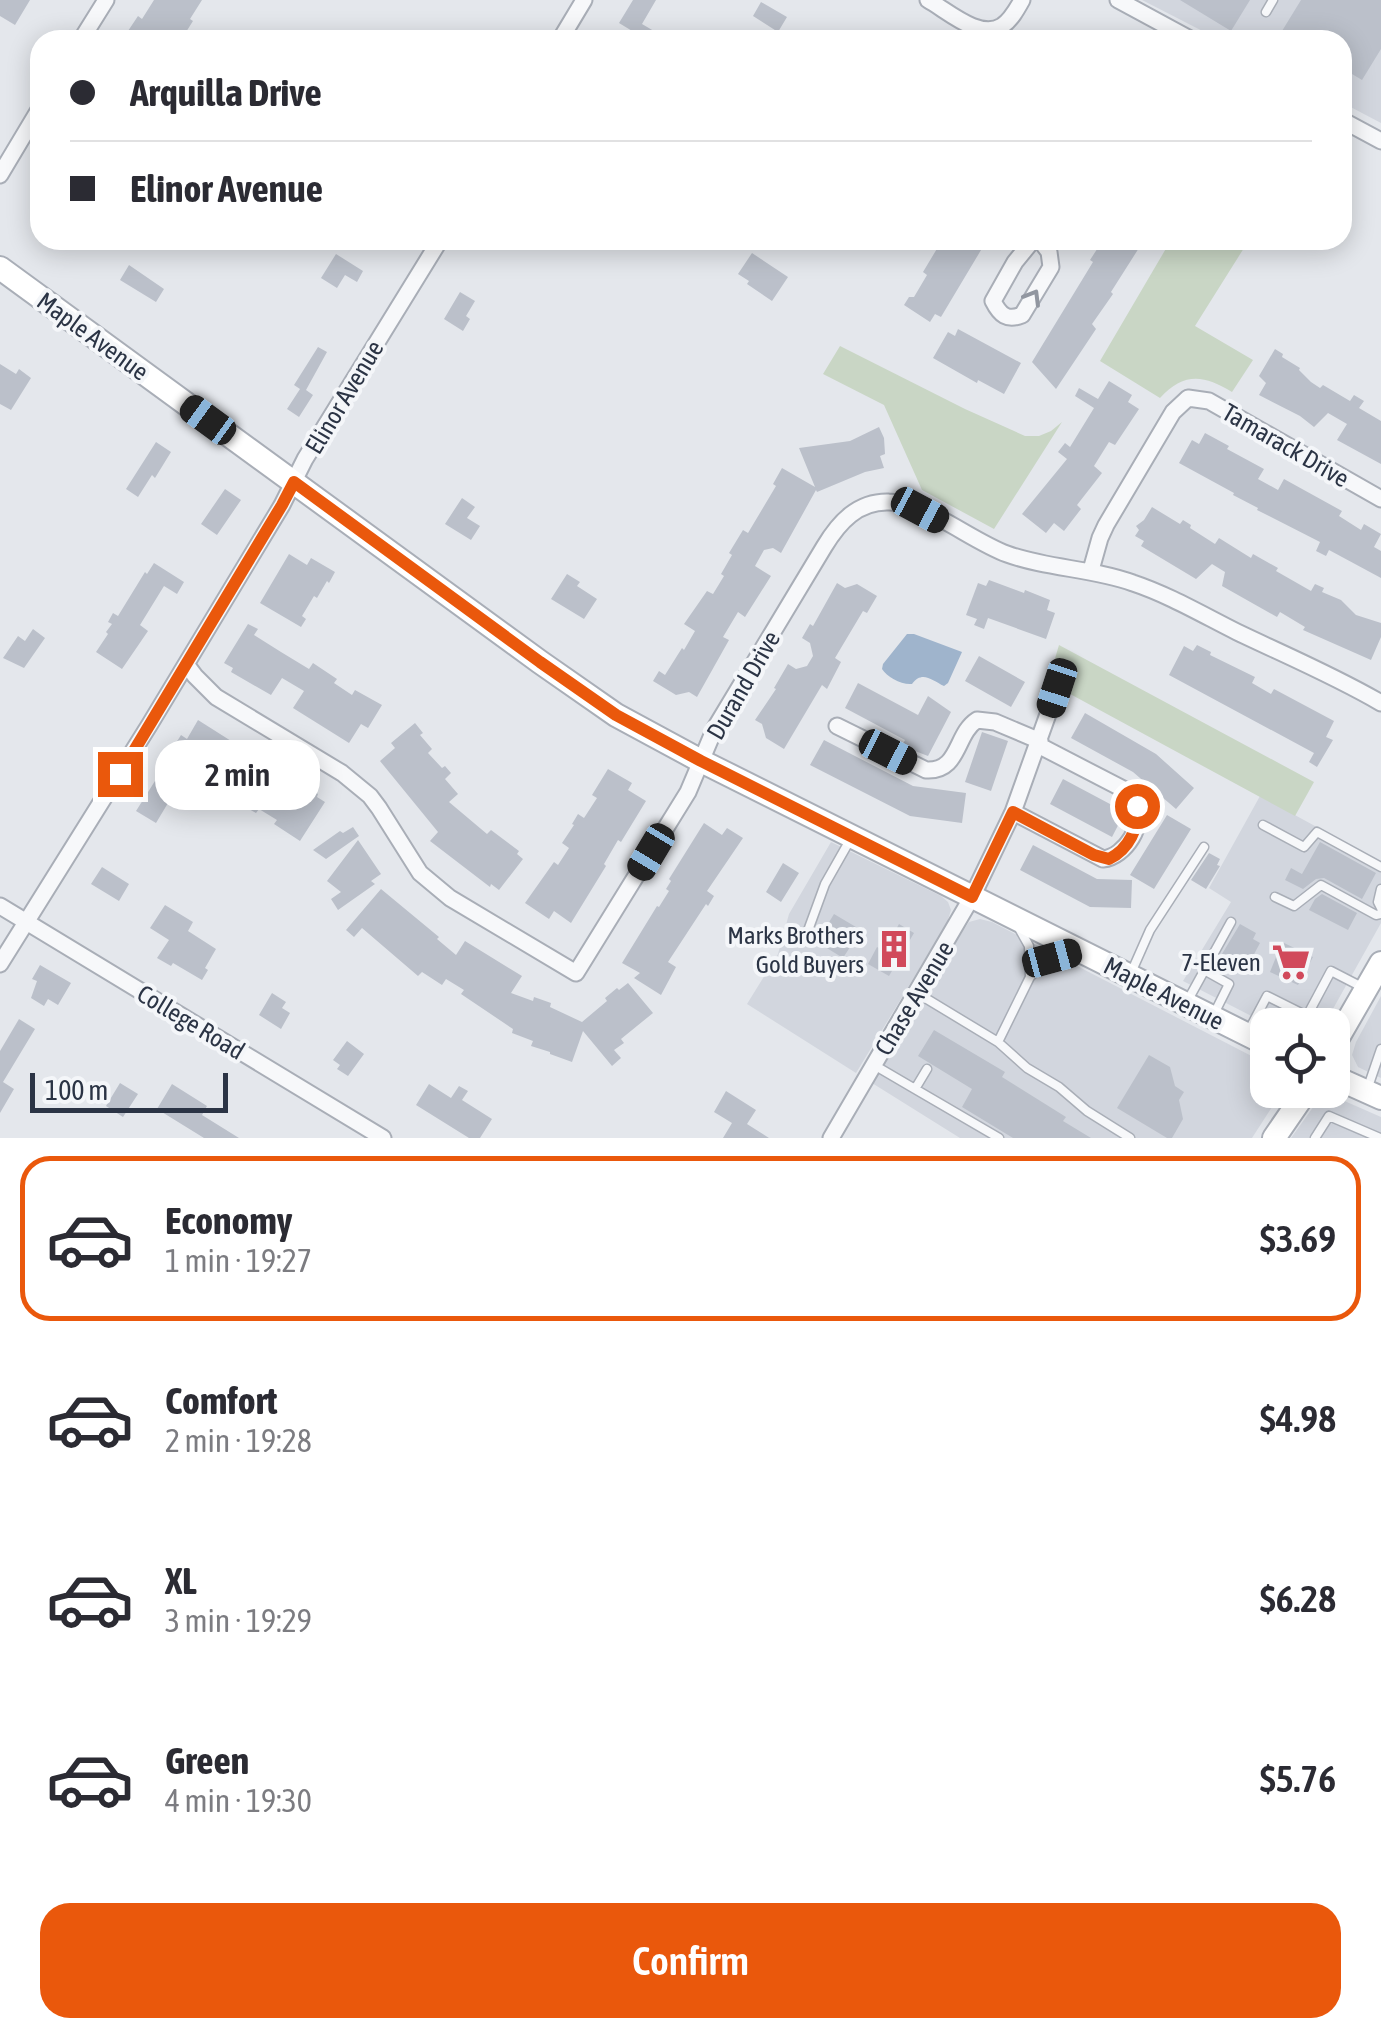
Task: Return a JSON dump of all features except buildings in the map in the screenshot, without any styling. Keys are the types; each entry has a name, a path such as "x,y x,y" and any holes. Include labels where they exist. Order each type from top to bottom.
{"main road":[{"name":"Maple Avenue","path":"0,268 584,694 628,722 1250,1036"},
{"path":"1350,1011 1375,978"},
{"path":"1350,1084 1374,1094"},
{"path":"1276,1138 1295,1108"}],"street":[{"path":"87,30 106,0"},
{"path":"566,30 584,0"},
{"path":"928,0 980,30 1004,25 1022,0"},
{"path":"1118,0 1173,30"},
{"path":"0,174 30,124"},
{"path":"1352,125 1381,141"},
{"name":"Elinor Avenue","path":"0,964 186,664 305,459 434,250"},
{"path":"1027,250 1015,262 993,302 1004,316 1022,315 1050,267 1047,250"},
{"name":"Tamarack Drive","path":"1091,570 1106,524 1174,412 1188,398 1209,401 1381,499"},
{"name":"Durand Drive","path":"186,664 216,697 358,786 380,808 410,860 431,884 576,973 688,792 715,728 833,532 859,508 880,502 910,505 1008,555 1091,570 1138,584 1381,703"},
{"name":"Chase Avenue","path":"831,1138 972,897 1013,812 1057,688"},
{"path":"837,726 935,771 948,764 969,726 977,720 995,722 1125,790 1134,798 1138,820 1124,848 1115,857 1103,859 1013,812"},
{"name":"College Road","path":"0,906 363,1133 383,1138"}],"lane":[{"path":"1266,12 1273,0"},
{"path":"1263,825 1304,846 1317,832 1381,867"},
{"path":"806,936 826,884 852,836"},
{"path":"1130,976 1150,930 1204,847"},
{"path":"1274,897 1294,906 1321,884 1376,915 1381,912 1381,889"},
{"path":"1014,918 1030,946 1030,978"},
{"path":"1186,1004 1231,922"},
{"path":"998,1042 1038,968 1052,958 1080,951"},
{"path":"1204,970 1230,984 1212,1017"},
{"path":"1311,1008 1331,971 1375,978"},
{"path":"917,993 998,1042 1086,1111 1130,1138"},
{"path":"1264,1008 1267,996 1291,1008"},
{"path":"1374,1094 1381,1048"},
{"path":"874,1065 998,1138"},
{"path":"915,1089 928,1069"},
{"path":"1315,1138 1329,1116 1378,1134"}],"shaded area":[{"path":"1142,0 1381,0 1381,123 1352,108 1352,30 1200,30"},
{"path":"1260,796 1381,862 1381,923 1334,1008 1250,1008 1250,1015 1183,981 1231,902 1209,888"},
{"path":"831,842 941,896 951,910 947,923 856,1073 747,1004 778,954 789,914"},
{"path":"969,922 992,922 1250,1055 1250,1108 1271,1108 1252,1138 960,1138 872,1083"},
{"path":"1381,996 1381,1078 1358,1067 1352,1055"},
{"path":"1350,1103 1381,1117 1381,1138 1291,1138 1313,1108 1350,1108"}],"green space":[{"path":"1165,250 1243,250 1195,326 1253,360 1232,392 1195,379 1177,384 1160,398 1100,361"},
{"path":"840,346 1025,436 1039,436 1062,422 994,529 922,490 884,405 823,374"},
{"path":"1059,645 1314,782 1295,816 1048,682"}],"water":[{"path":"907,634 962,652 948,683 944,686 923,677 908,684 884,672 883,664"}],"place":[{"name":"Marks Brothers Gold Buyers","path":"894,949"},
{"name":"7-Eleven","path":"1291,962"}],"route":[{"path":"120,774 294,482 616,715 972,897 1013,812 1094,855 1109,859 1124,848 1134,832 1137,806"}]}
